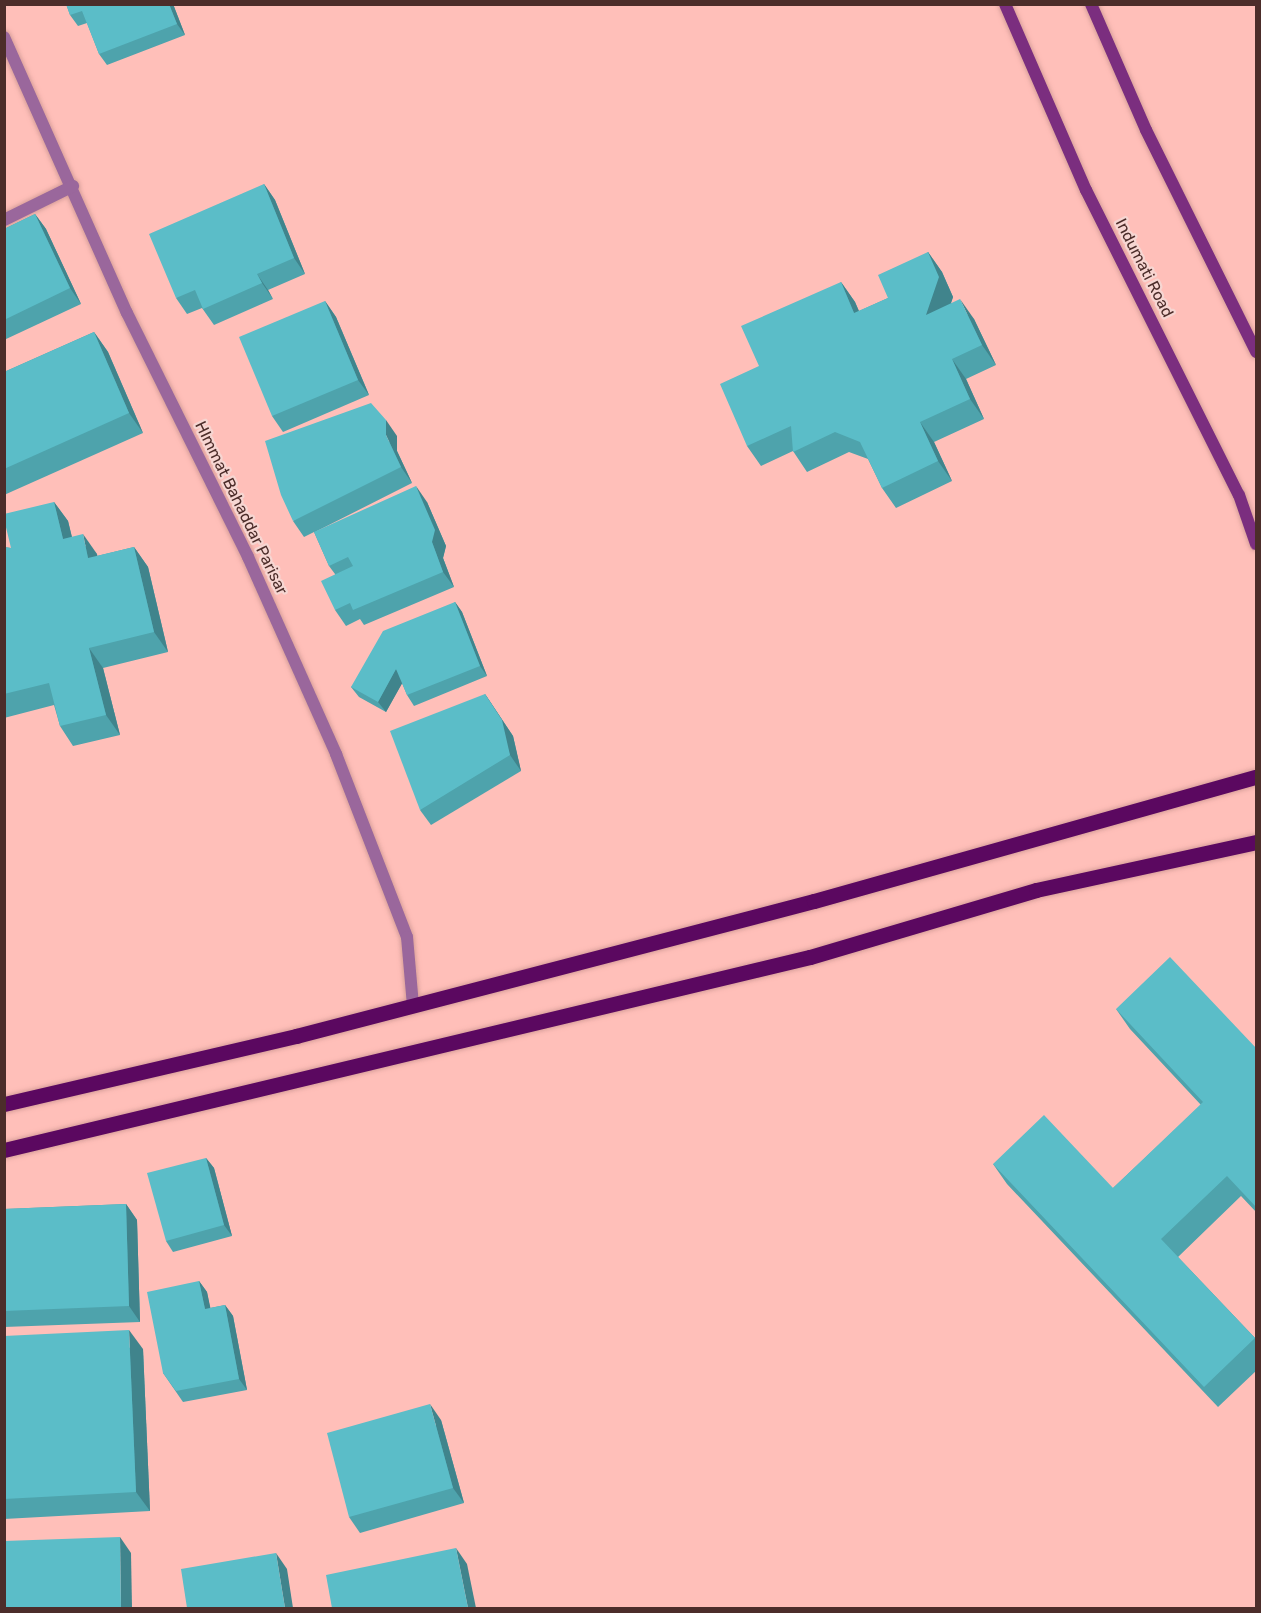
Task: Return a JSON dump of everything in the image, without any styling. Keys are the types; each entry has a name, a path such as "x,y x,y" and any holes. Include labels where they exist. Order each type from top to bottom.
{"main road":[{"name":"Indumati Road","path":"1005,4 1086,190 1239,495 1257,544"},
{"path":"1091,4 1146,130 1257,352"},
{"path":"4,1104 413,1005 814,901 1257,777"},
{"path":"4,1150 810,957 1036,890 1257,842"}],"street":[{"name":"HImmat Bahaddar Parisar","path":"4,37 73,186 127,313 248,557 336,754 407,938 413,1005"},
{"path":"4,219 73,186"}],"building":[{"path":"66,4 169,4 177,24 99,54 82,11 70,15"},
{"path":"264,184 294,258 257,274 262,283 203,309 195,290 176,298 149,234"},
{"path":"35,214 70,288 4,320 4,229"},
{"path":"928,252 939,277 926,315 960,299 982,345 952,359 970,399 920,422 938,461 882,488 860,442 835,432 793,452 791,426 747,446 720,384 759,366 741,326 841,282 854,313 888,298 878,275"},
{"path":"325,301 358,380 272,416 239,337"},
{"path":"94,332 129,413 4,469 4,372"},
{"path":"371,403 386,420 386,435 401,467 293,521 281,495 265,441"},
{"path":"416,486 435,530 432,542 443,572 353,610 350,603 335,610 321,581 353,566 348,557 329,566 314,532"},
{"path":"54,502 63,539 83,534 88,558 134,547 154,632 89,648 106,715 60,726 49,683 4,694 4,547 11,548 4,514"},
{"path":"455,602 480,666 407,695 396,669 378,702 351,687 383,631"},
{"path":"485,694 502,720 510,755 420,810 390,731"},
{"path":"1170,957 1257,1049 1257,1208 1227,1176 1161,1239 1255,1338 1204,1387 993,1164 1044,1115 1113,1188 1203,1102 1116,1009"},
{"path":"206,1158 224,1225 166,1241 147,1173"},
{"path":"126,1204 129,1306 4,1311 4,1209"},
{"path":"199,1281 205,1309 225,1305 239,1379 176,1391 163,1373 147,1292"},
{"path":"129,1330 136,1492 4,1499 4,1336"},
{"path":"430,1404 453,1488 349,1517 327,1433"},
{"path":"120,1537 121,1608 4,1608 4,1541"},
{"path":"456,1548 468,1608 332,1608 326,1575"},
{"path":"276,1553 285,1608 187,1608 181,1569"}]}
